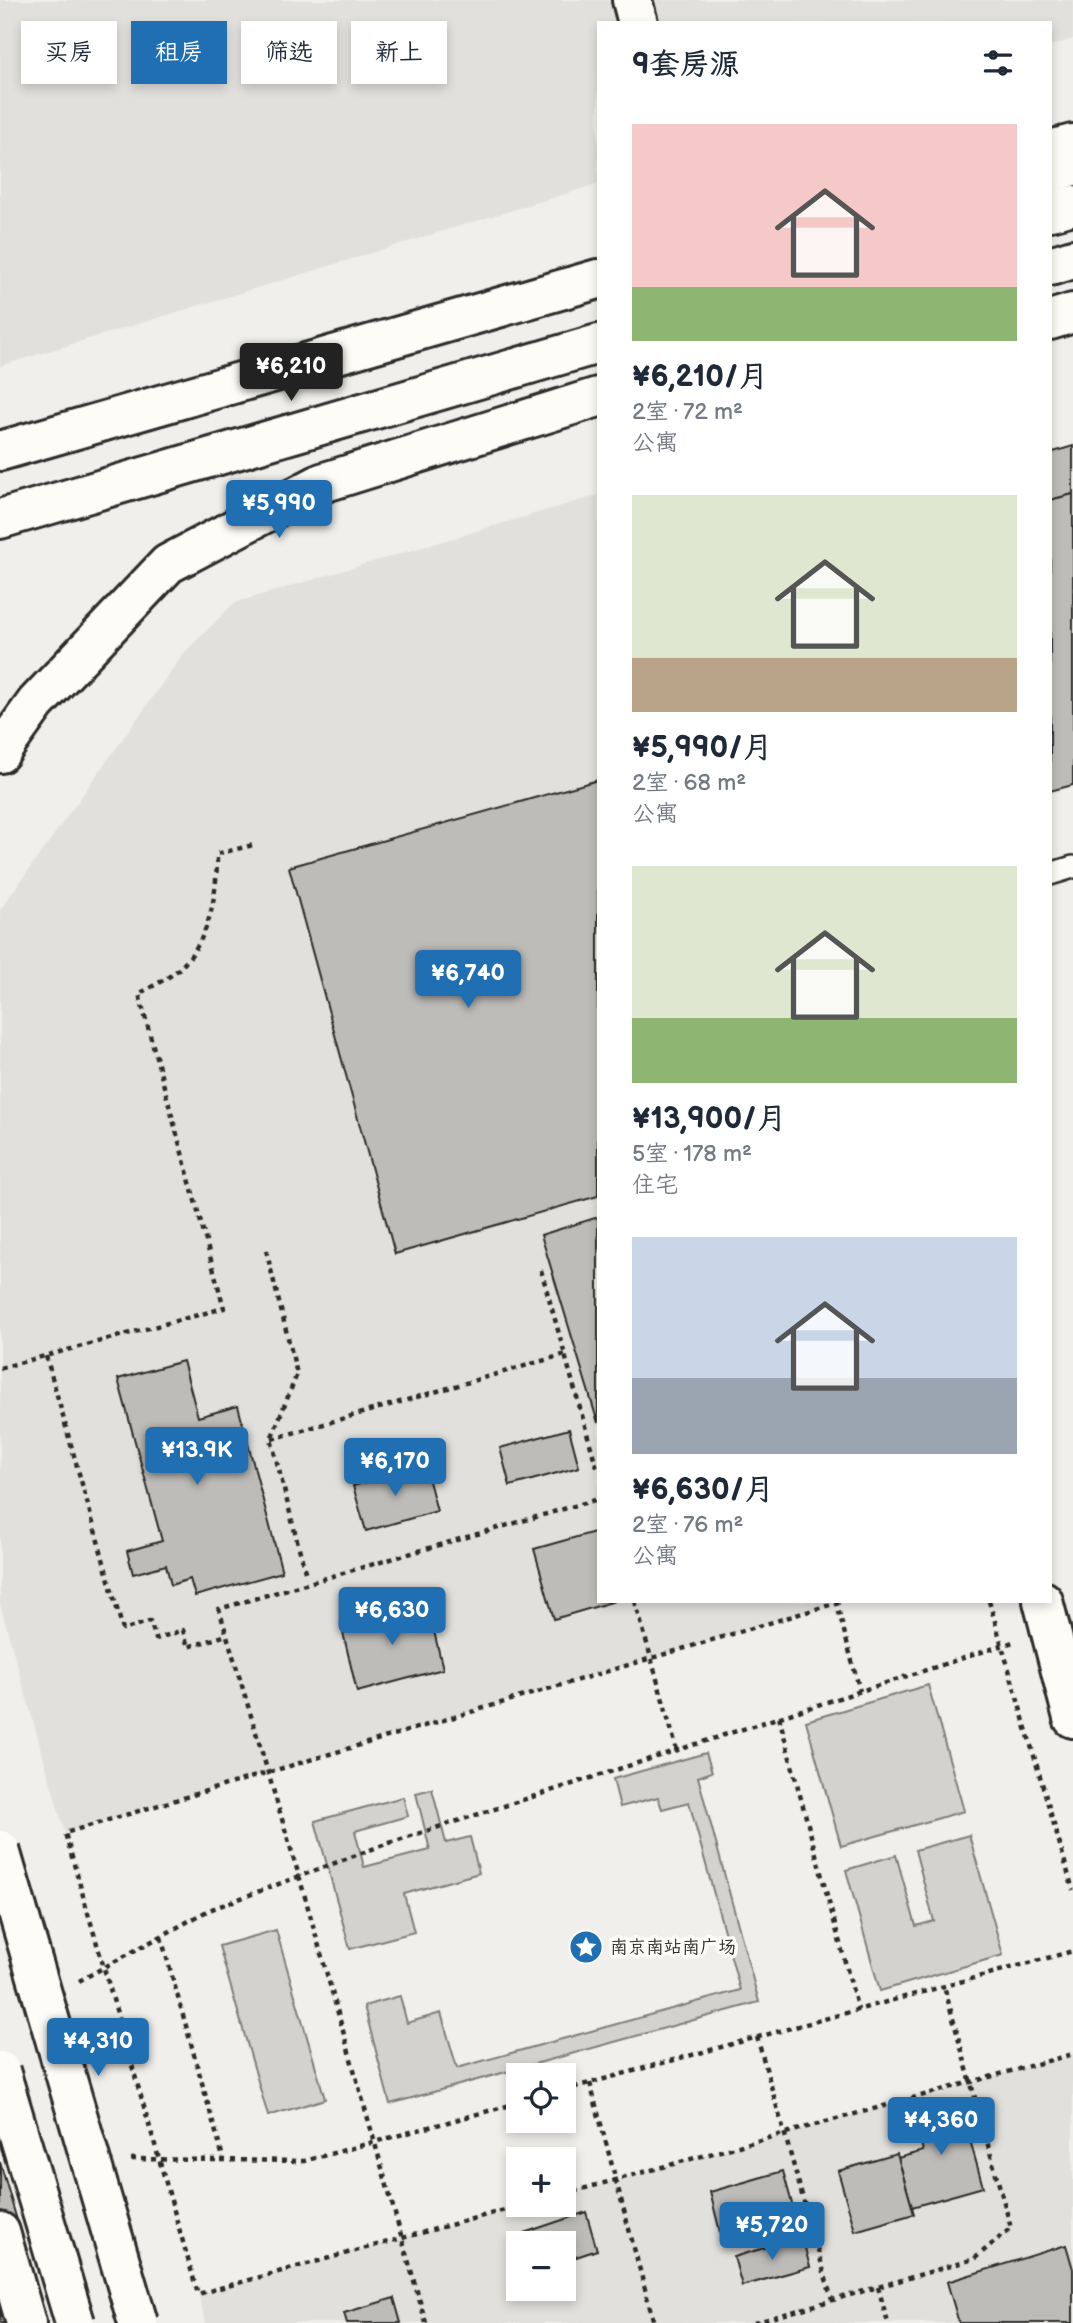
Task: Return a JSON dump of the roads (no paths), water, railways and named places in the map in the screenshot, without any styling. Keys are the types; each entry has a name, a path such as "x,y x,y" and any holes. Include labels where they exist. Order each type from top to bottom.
{"main road":[{"path":"632,0 637,21"},
{"path":"1052,149 1073,144"},
{"path":"1052,171 1073,166"},
{"path":"1052,210 1073,205"},
{"path":"1052,265 1073,259"},
{"path":"0,451 597,279"},
{"path":"1052,319 1073,313"},
{"path":"0,519 597,344"},
{"path":"0,753 36,703 168,564 322,483 597,397"},
{"path":"1044,1603 1073,1718"},
{"path":"0,1850 138,2323"},
{"path":"0,2071 75,2323"},
{"path":"0,2232 26,2323"}],"lane":[{"path":"1052,873 1073,867"}],"place":[{"name":"南京南站南广场","path":"586,1947"}]}
